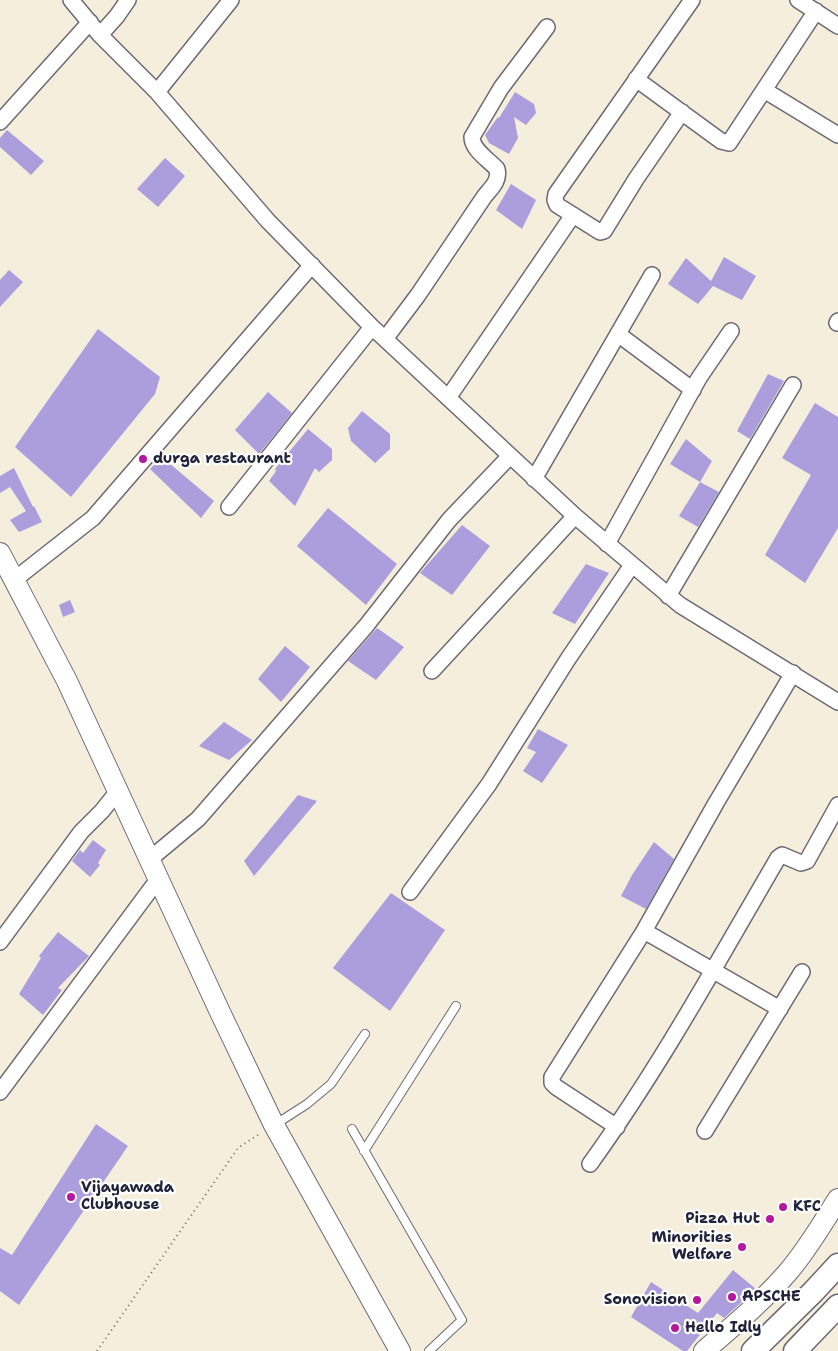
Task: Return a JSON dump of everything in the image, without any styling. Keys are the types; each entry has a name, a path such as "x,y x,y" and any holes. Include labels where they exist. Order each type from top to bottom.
{"main road":[{"path":"753,1351 813,1292 838,1264"},
{"path":"795,1351 838,1306"}],"street":[{"path":"72,0 100,35 157,92 268,221 372,327 534,479 607,544 680,605 794,673 838,702"},
{"path":"100,35 128,0"},
{"path":"157,92 231,0"},
{"path":"682,112 636,179 604,231 600,232 557,205 554,200 556,194 692,0"},
{"path":"798,0 838,26"},
{"path":"636,79 721,141 729,143 816,12"},
{"path":"0,122 90,22"},
{"path":"386,339 498,178 497,169 476,149 471,140 501,88 547,27"},
{"path":"764,90 838,135"},
{"path":"448,398 573,215"},
{"path":"14,580 93,518 312,265"},
{"path":"534,479 652,275"},
{"path":"229,508 372,327"},
{"path":"607,544 693,390 731,330"},
{"path":"618,334 693,390"},
{"path":"668,596 793,385"},
{"path":"150,859 198,819 366,626 449,520 510,456"},
{"path":"432,671 575,516"},
{"path":"0,553 67,681 274,1125 400,1351"},
{"path":"410,892 489,784 568,659 632,565"},
{"path":"616,1127 556,1087 552,1083 552,1077 644,931 716,803 794,673"},
{"path":"0,942 80,832 102,811 118,791"},
{"path":"590,1164 662,1055 778,858 782,855 801,863 807,861 838,805"},
{"path":"0,1092 159,878"},
{"path":"644,931 780,1009"},
{"path":"705,1131 802,972"},
{"path":"704,1351 742,1319 788,1272 814,1237 838,1199"}],"lane":[{"path":"364,1151 456,1006"},
{"path":"274,1125 307,1104 330,1084 365,1034"},
{"path":"352,1129 462,1320 429,1351"}],"path":[{"path":"97,1351 238,1148 274,1125"}],"building":[{"path":"515,92 534,104 536,113 526,125 514,117 518,138 509,154 489,143 485,135 499,118"},
{"path":"7,130 44,161 31,175 0,147 0,138"},
{"path":"165,158 185,176 158,207 137,189"},
{"path":"511,184 536,200 522,229 496,210"},
{"path":"724,257 756,276 742,300 713,286 698,304 668,284 686,258 711,281"},
{"path":"9,270 23,282 0,307 0,280"},
{"path":"98,329 160,377 155,394 71,497 15,447"},
{"path":"768,374 784,381 750,439 737,431"},
{"path":"268,392 292,413 259,454 235,430"},
{"path":"815,403 838,417 838,528 805,583 765,555 811,475 782,458"},
{"path":"362,411 390,434 390,449 375,463 351,441 348,428"},
{"path":"308,429 332,449 332,460 319,472 315,468 295,506 269,481 276,471 275,469"},
{"path":"686,439 712,461 700,482 670,464"},
{"path":"162,457 214,501 201,518 150,469"},
{"path":"14,468 42,522 19,532 10,520 26,511 10,487 0,493 0,476"},
{"path":"700,482 719,492 698,527 679,516"},
{"path":"328,508 397,564 366,605 297,546"},
{"path":"462,525 490,546 452,595 420,573"},
{"path":"586,564 609,573 575,624 552,613"},
{"path":"70,600 75,612 63,617 59,605"},
{"path":"377,628 404,647 376,680 348,661"},
{"path":"285,646 310,667 281,702 258,679"},
{"path":"224,722 252,740 229,760 199,746"},
{"path":"538,729 568,745 542,783 523,771 536,752 527,748"},
{"path":"298,795 317,801 254,876 244,861"},
{"path":"93,840 106,850 98,863 100,865 90,877 72,861 80,850 83,853"},
{"path":"654,842 674,859 646,909 621,896 632,875"},
{"path":"391,893 445,930 390,1011 333,968"},
{"path":"58,932 89,956 58,988 62,990 43,1015 19,994 41,958 39,956"},
{"name":"Vijayawada Clubhouse","path":"96,1124 128,1146 19,1305 0,1291 0,1248 12,1255"},
{"path":"733,1270 756,1289 724,1318 717,1313 687,1351 683,1351 631,1317 651,1282 698,1313"}],"place":[{"name":"durga restaurant","path":"143,459"},
{"name":"Vijayawada Clubhouse","path":"71,1197"},
{"name":"KFC","path":"783,1207"},
{"name":"Pizza Hut","path":"770,1219"},
{"name":"Minorities Welfare","path":"742,1247"},
{"name":"APSCHE","path":"732,1297"},
{"name":"Sonovision","path":"697,1300"},
{"name":"Hello Idly","path":"675,1328"}]}
